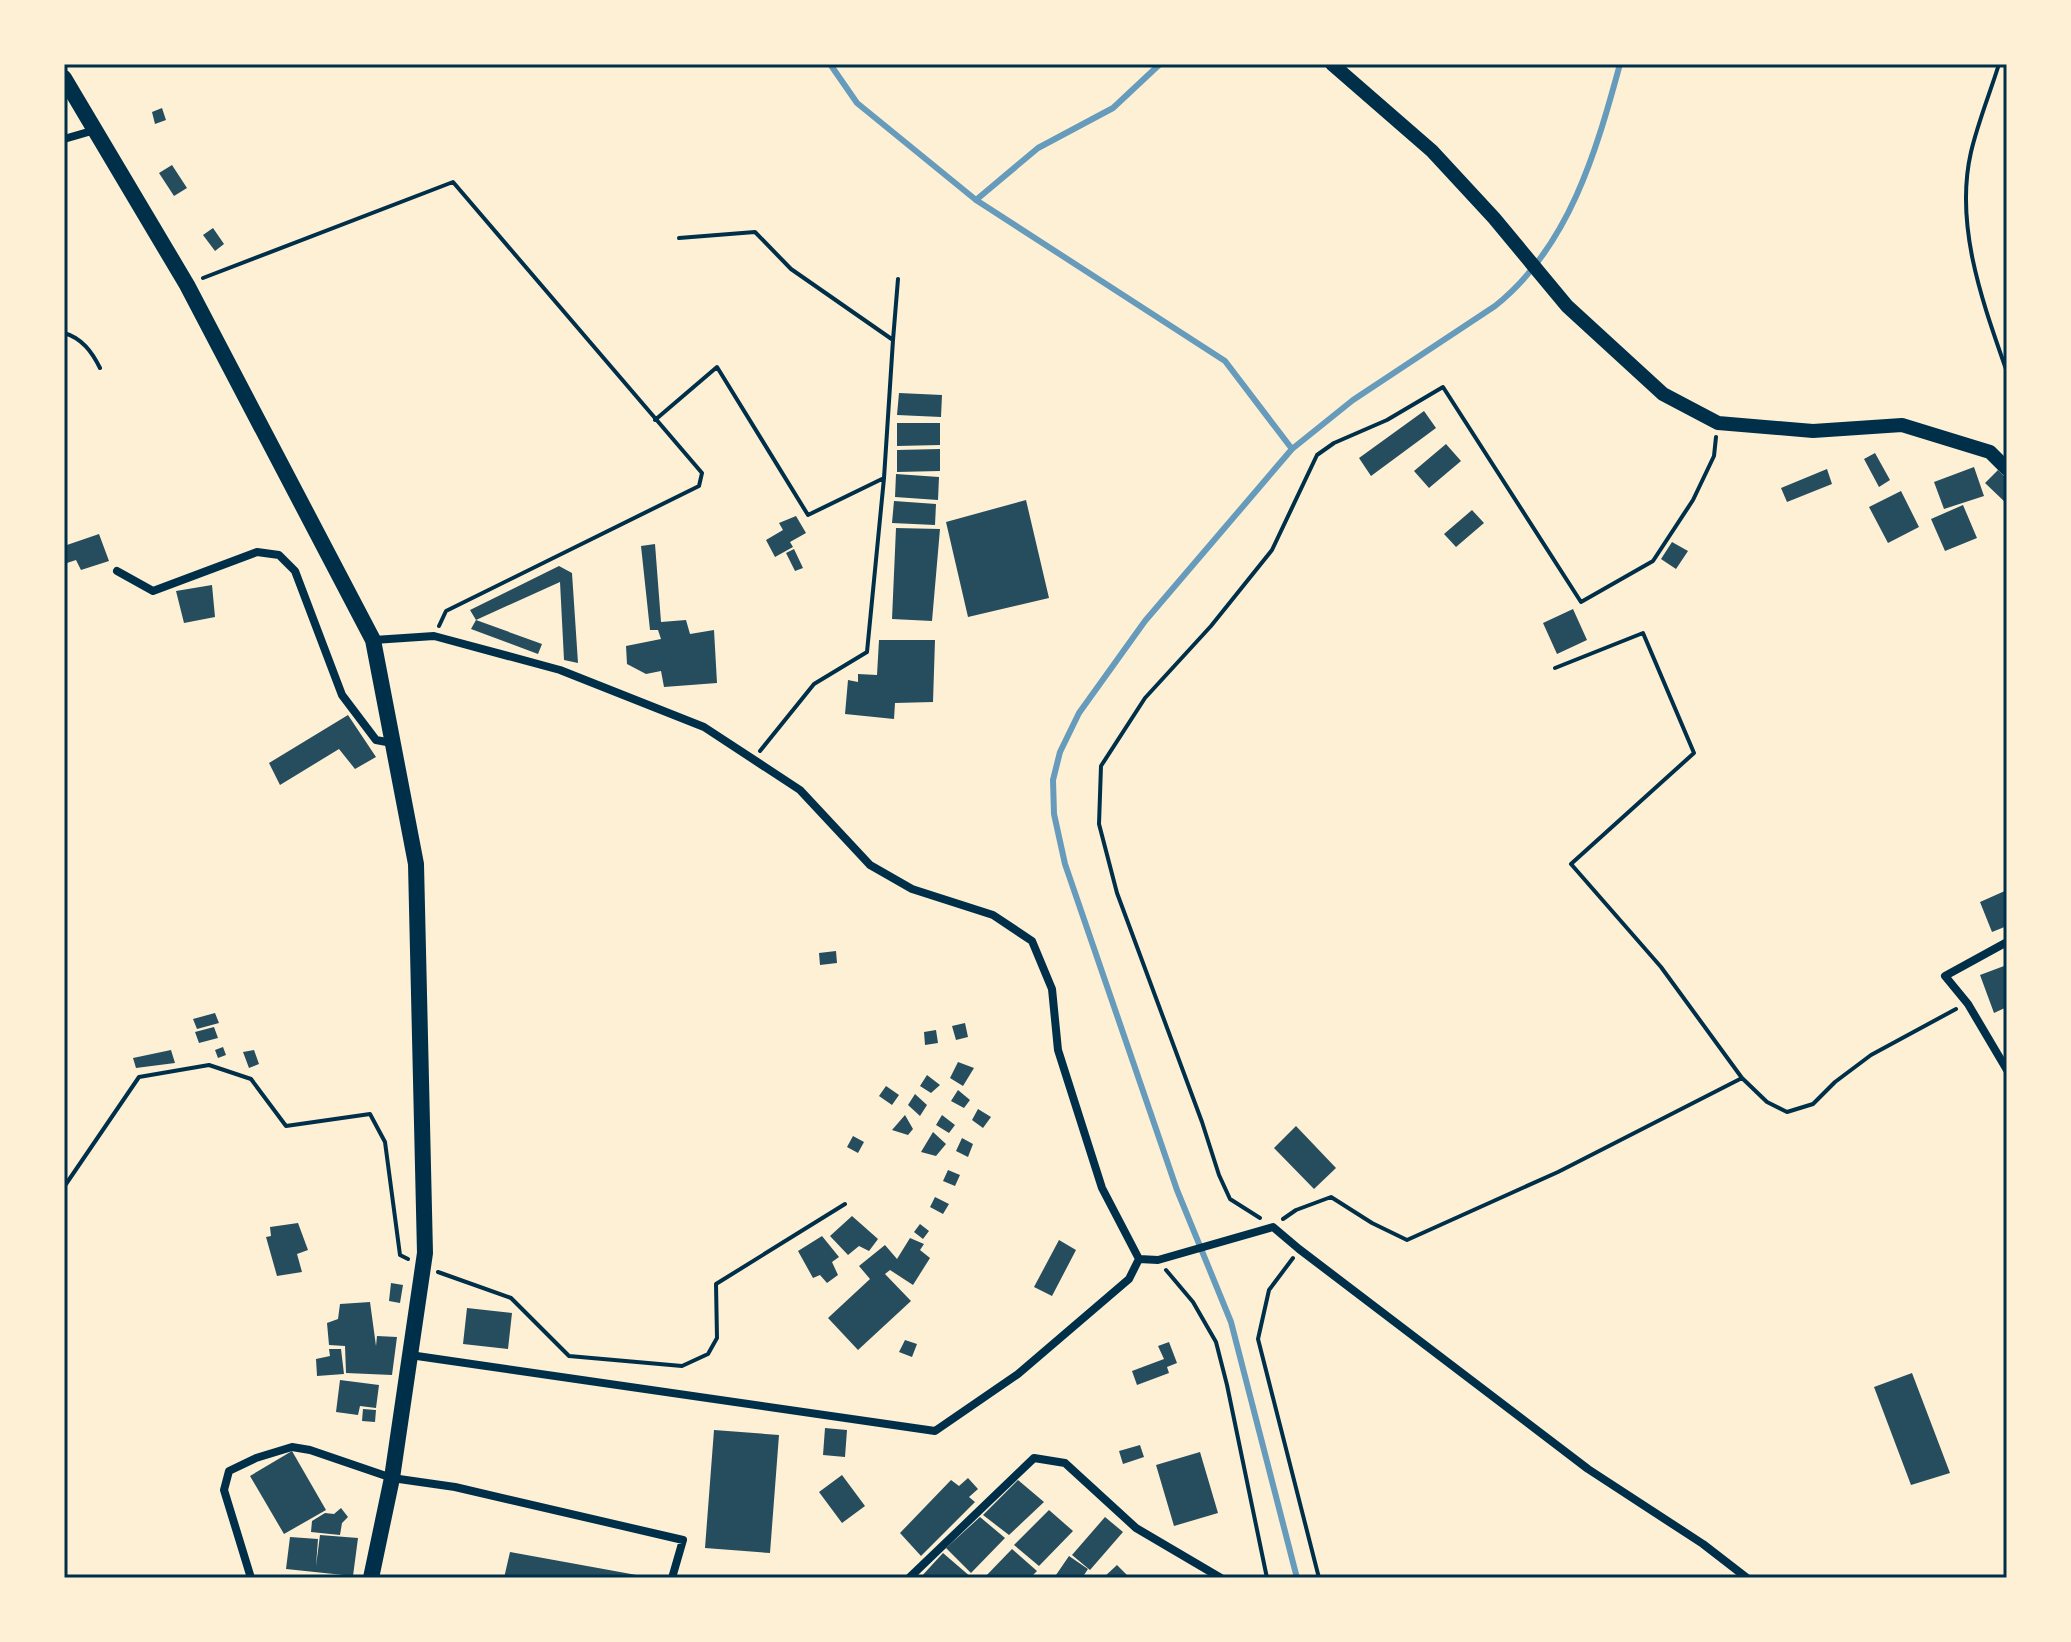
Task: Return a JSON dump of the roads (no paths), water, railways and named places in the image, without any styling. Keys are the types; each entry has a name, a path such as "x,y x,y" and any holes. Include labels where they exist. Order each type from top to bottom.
{"main road":[{"path":"64,78 187,285 373,640 416,864 425,1253 392,1478 371,1578"}],"street":[{"path":"1332,64 1432,151 1494,218 1567,306 1663,394 1718,423 1813,431 1902,425 1990,452 2007,469"},
{"path":"64,139 96,129"},
{"path":"117,571 153,591 257,552 279,555 295,571 342,695 376,740 393,743"},
{"path":"373,640 434,636 560,670 704,727 800,790 870,865 912,889 993,915 1032,941 1052,989 1058,1050 1102,1188 1139,1259"},
{"path":"2007,942 1945,976 1968,1004 2007,1070"},
{"path":"1139,1259 1158,1260 1273,1227 1588,1469 1703,1544 1747,1578"},
{"path":"410,1355 935,1431 1018,1374 1129,1279 1139,1259"},
{"path":"251,1578 224,1490 229,1471 256,1458 292,1447 310,1450 392,1478 455,1487 683,1540 672,1578"},
{"path":"909,1578 1034,1458 1065,1463 1136,1528 1221,1578"}],"waterway":[{"path":"830,64 857,103 976,200 1225,361 1292,449"},
{"path":"976,200 1038,148 1113,108 1160,64"},
{"path":"1297,1578 1231,1322 1177,1190 1065,864 1054,814 1053,780 1060,752 1079,713 1145,621 1292,449 1353,400 1495,306 1521,282 1542,256 1576,196 1601,131 1620,64"}]}
